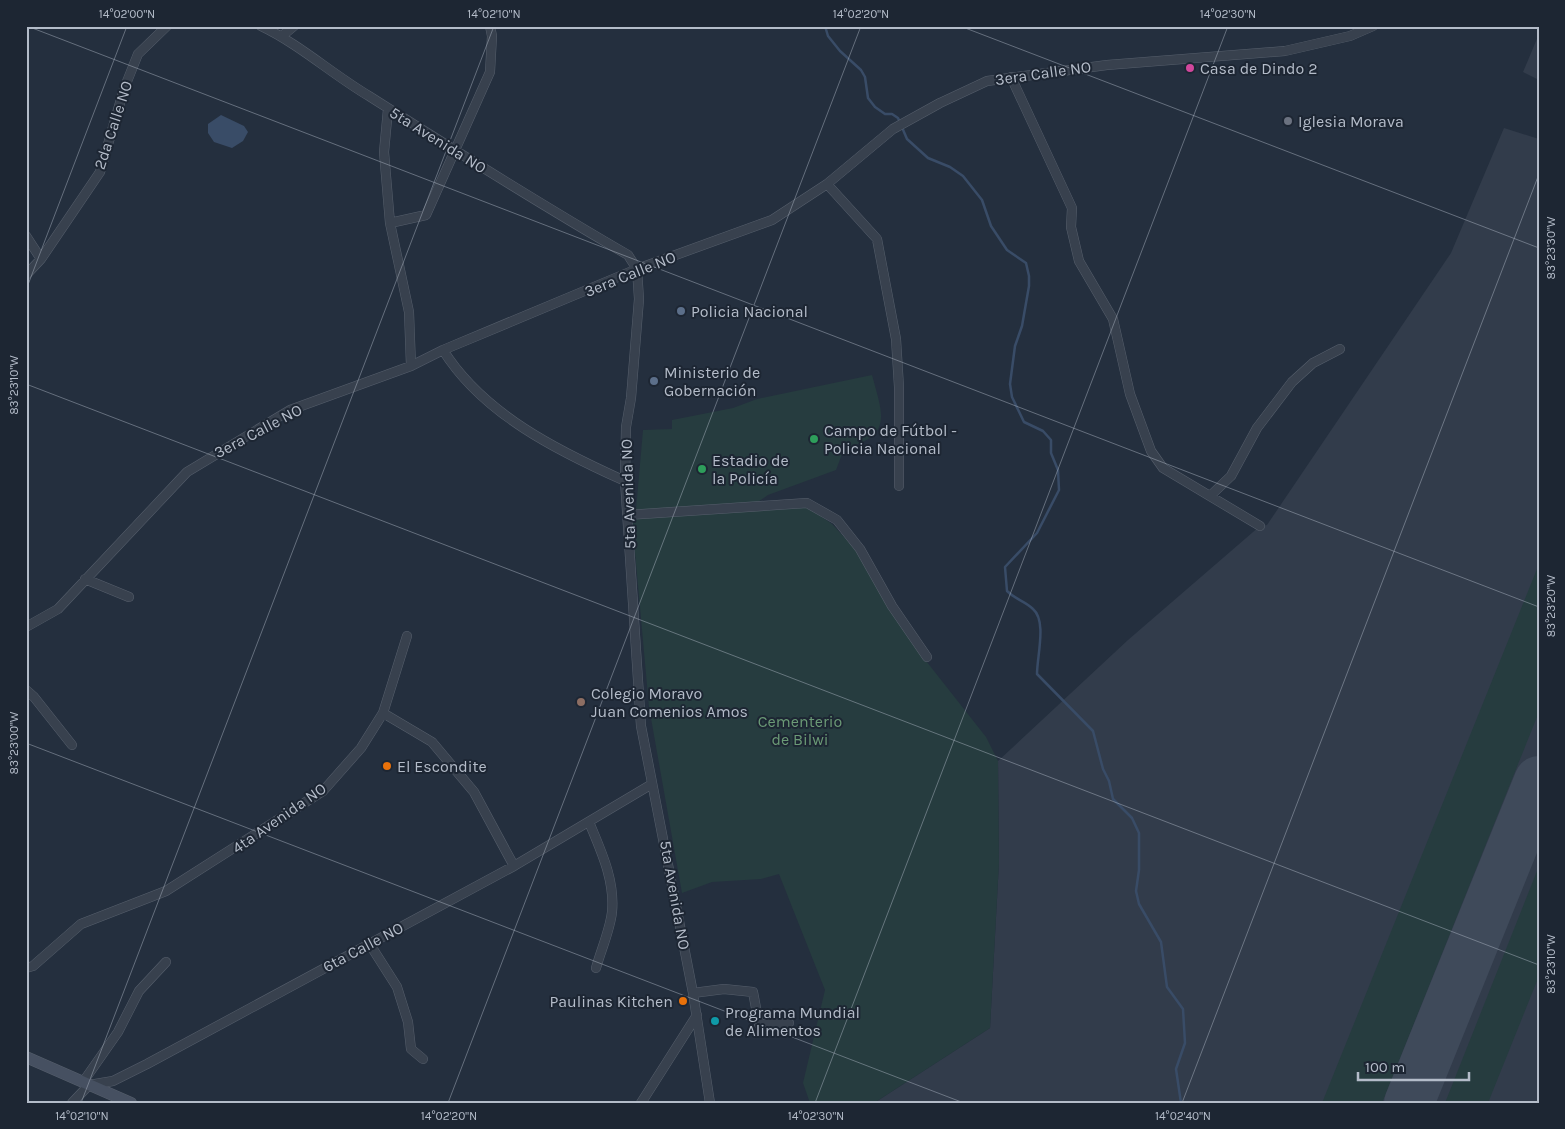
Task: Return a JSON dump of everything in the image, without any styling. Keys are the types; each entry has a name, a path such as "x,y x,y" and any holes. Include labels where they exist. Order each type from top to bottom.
{"street":[{"name":"2da Calle NO","path":"26,275 41,259 100,172 124,90 138,54 167,26"},
{"name":"5ta Avenida NO","path":"261,26 282,36 337,77 454,151 628,254 637,269 639,299 636,348 626,427 625,481 641,726 697,1015 710,1103"},
{"path":"282,36 294,26"},
{"path":"390,223 426,215 490,72 492,36 490,26"},
{"name":"3era Calle NO","path":"26,627 58,608 187,472 212,455 290,410 411,366 443,350 637,269 772,220 827,184 894,129 940,103 987,81 1107,65 1288,50 1350,36 1373,26"},
{"path":"1012,77 1072,208 1071,227 1079,260 1113,319 1130,394 1151,451 1163,468 1260,526"},
{"path":"388,109 384,152 390,223 409,312 411,366"},
{"path":"827,184 878,238 896,339 899,387 899,486"},
{"path":"26,236 41,259"},
{"path":"1210,496 1231,476 1257,428 1292,382 1313,363 1340,349"},
{"path":"443,350 456,370 475,389 527,429 554,448 625,481"},
{"path":"627,515 807,503 837,520 860,549 892,606 927,657"},
{"path":"85,579 129,597"},
{"name":"4ta Avenida NO","path":"26,968 33,966 81,924 166,891 323,791 361,748 383,713 407,636"},
{"path":"26,690 72,745"},
{"path":"383,713 432,742 474,792 514,866"},
{"name":"6ta Calle NO","path":"86,1083 112,1081 147,1064 514,866 652,784"},
{"path":"589,822 609,871 612,902 612,914 596,968"},
{"path":"369,944 397,987 408,1022 411,1049 423,1059"},
{"path":"72,1103 118,1032 140,991 166,962"},
{"path":"693,994 724,989 752,992 759,1024 789,1023"},
{"path":"642,1103 697,1015"},
{"path":"26,1057 131,1103"}],"shaded area":[{"path":"1539,34 1539,80 1523,72"},
{"path":"1504,128 1539,139 1539,1103 874,1103 990,1028 999,862 998,761 1128,640 1260,526 1267,525 1451,253"}],"green space":[{"path":"872,375 881,413 877,430 871,437 844,449 836,470 768,495 755,504 636,510 643,430 672,429 672,420 733,408 757,399"},
{"name":"Cementerio de Bilwi","path":"806,506 832,524 856,550 923,657 986,737 998,761 999,862 990,1028 874,1103 810,1103 803,1083 825,990 779,874 761,879 712,882 682,893 649,707 632,519"},
{"path":"1539,564 1539,712 1382,1103 1322,1103"},
{"path":"1539,866 1539,976 1488,1103 1445,1103"}],"water":[{"path":"221,115 244,126 248,132 243,141 232,148 214,142 208,133 208,124"}],"waterway":[{"path":"825,26 828,36 840,51 861,70 865,77 868,98 875,107 885,114 892,114 898,118 907,139 928,158 950,167 963,176 982,200 991,226 1007,250 1026,263 1029,286 1022,326 1015,346 1010,384 1012,397 1024,422 1043,431 1051,440 1051,453 1058,470 1059,490 1037,533 1005,567 1007,591 1030,606 1037,614 1040,622 1037,674 1093,731 1113,799 1132,818 1139,833 1139,870 1136,891 1139,904 1161,942 1167,987 1183,1009 1185,1043 1176,1069 1181,1103"}],"runway":[{"path":"1409,1103 1539,781"}],"place":[{"name":"Casa de Dindo 2","path":"1190,68"},
{"name":"Iglesia Morava","path":"1288,121"},
{"name":"Policia Nacional","path":"681,311"},
{"name":"Ministerio de Gobernación","path":"654,381"},
{"name":"Campo de Fútbol - Policia Nacional","path":"814,439"},
{"name":"Estadio de la Policía","path":"702,469"},
{"name":"Colegio Moravo Juan Comenios Amos","path":"581,702"},
{"name":"El Escondite","path":"387,766"},
{"name":"Paulinas Kitchen","path":"683,1001"},
{"name":"Programa Mundial de Alimentos","path":"715,1021"}]}
